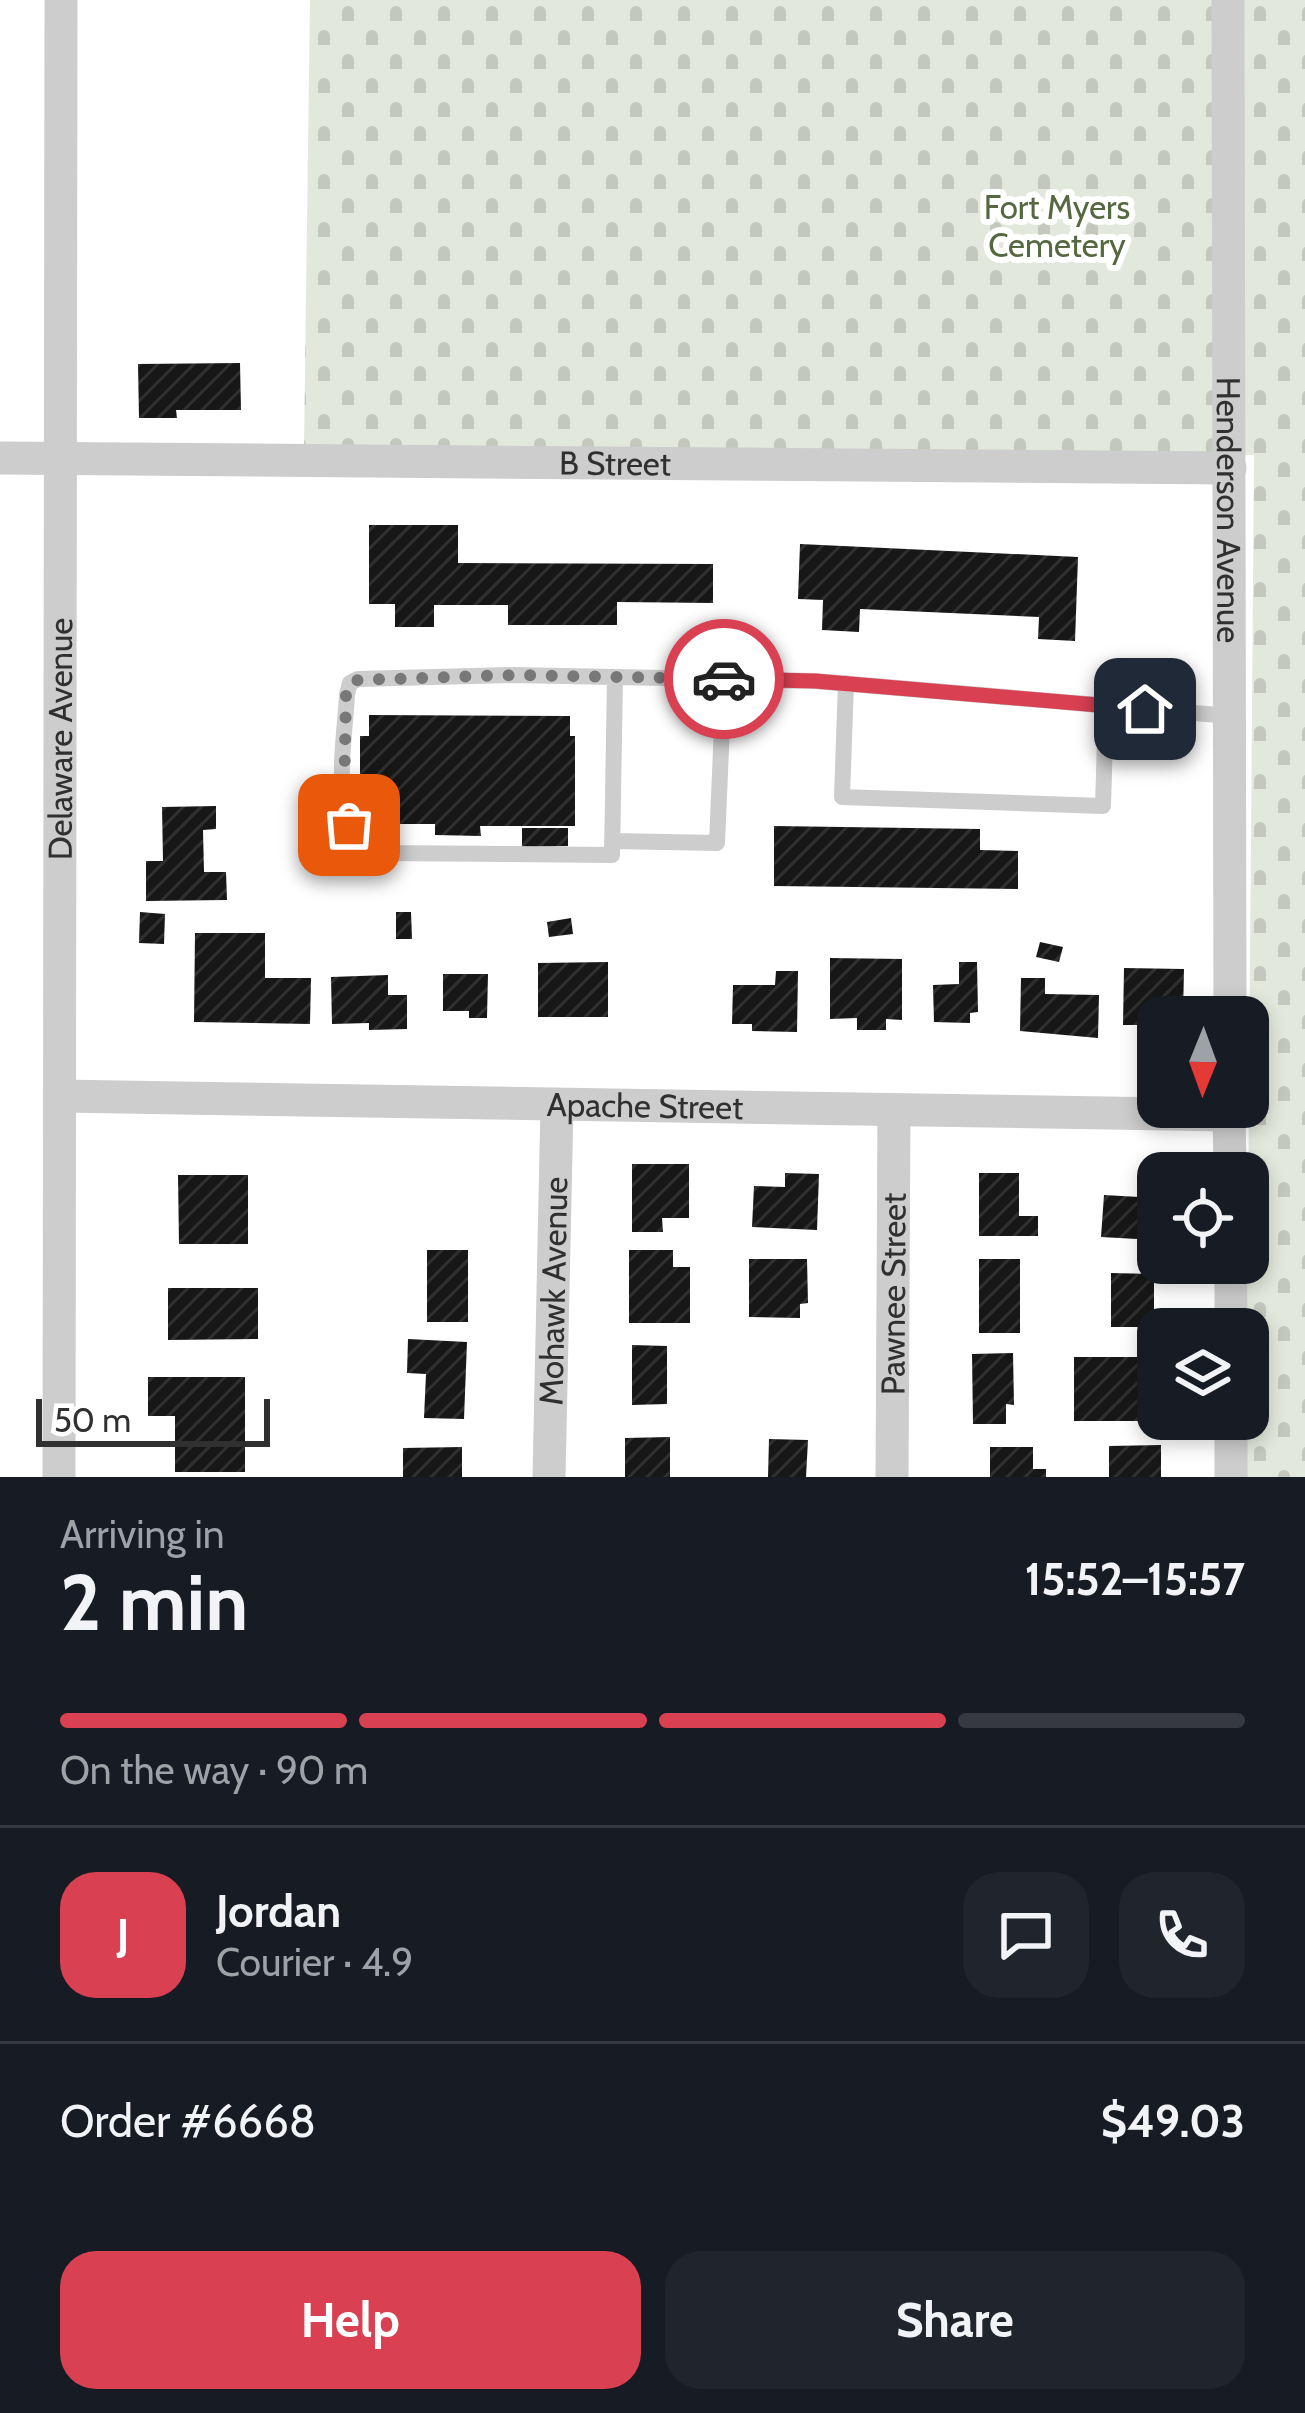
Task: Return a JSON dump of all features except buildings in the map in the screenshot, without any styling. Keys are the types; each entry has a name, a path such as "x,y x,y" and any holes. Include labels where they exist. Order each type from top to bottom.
{"street":[{"name":"Delaware Avenue","path":"59,1477 61,0"},
{"name":"Henderson Avenue","path":"1228,0 1230,996"},
{"name":"B Street","path":"0,458 1230,468"},
{"name":"Apache Street","path":"60,1096 1137,1111"},
{"name":"Mohawk Avenue","path":"549,1477 557,1105"},
{"name":"Pawnee Street","path":"892,1477 893,1110"},
{"path":"1231,1440 1231,1477"}],"lane":[{"path":"615,677 612,856 381,853 363,844 349,825 344,801 346,694 350,683 358,680 615,677 846,683 1230,716"},
{"path":"613,842 717,843 724,679"},
{"path":"846,683 842,797 1102,806 1106,706"}],"green space":[{"name":"Fort Myers Cemetery","path":"310,0 1305,0 1305,1477 1246,1477 1246,1440 1269,1440 1269,1308 1247,1308 1248,1284 1269,1284 1269,1152 1249,1152 1249,1128 1269,1128 1269,996 1250,996 1254,455 304,448"}],"way so far":[{"path":"349,825 344,801 350,683 514,675 724,679"}],"route":[{"path":"724,679 815,681 1145,709"}]}
